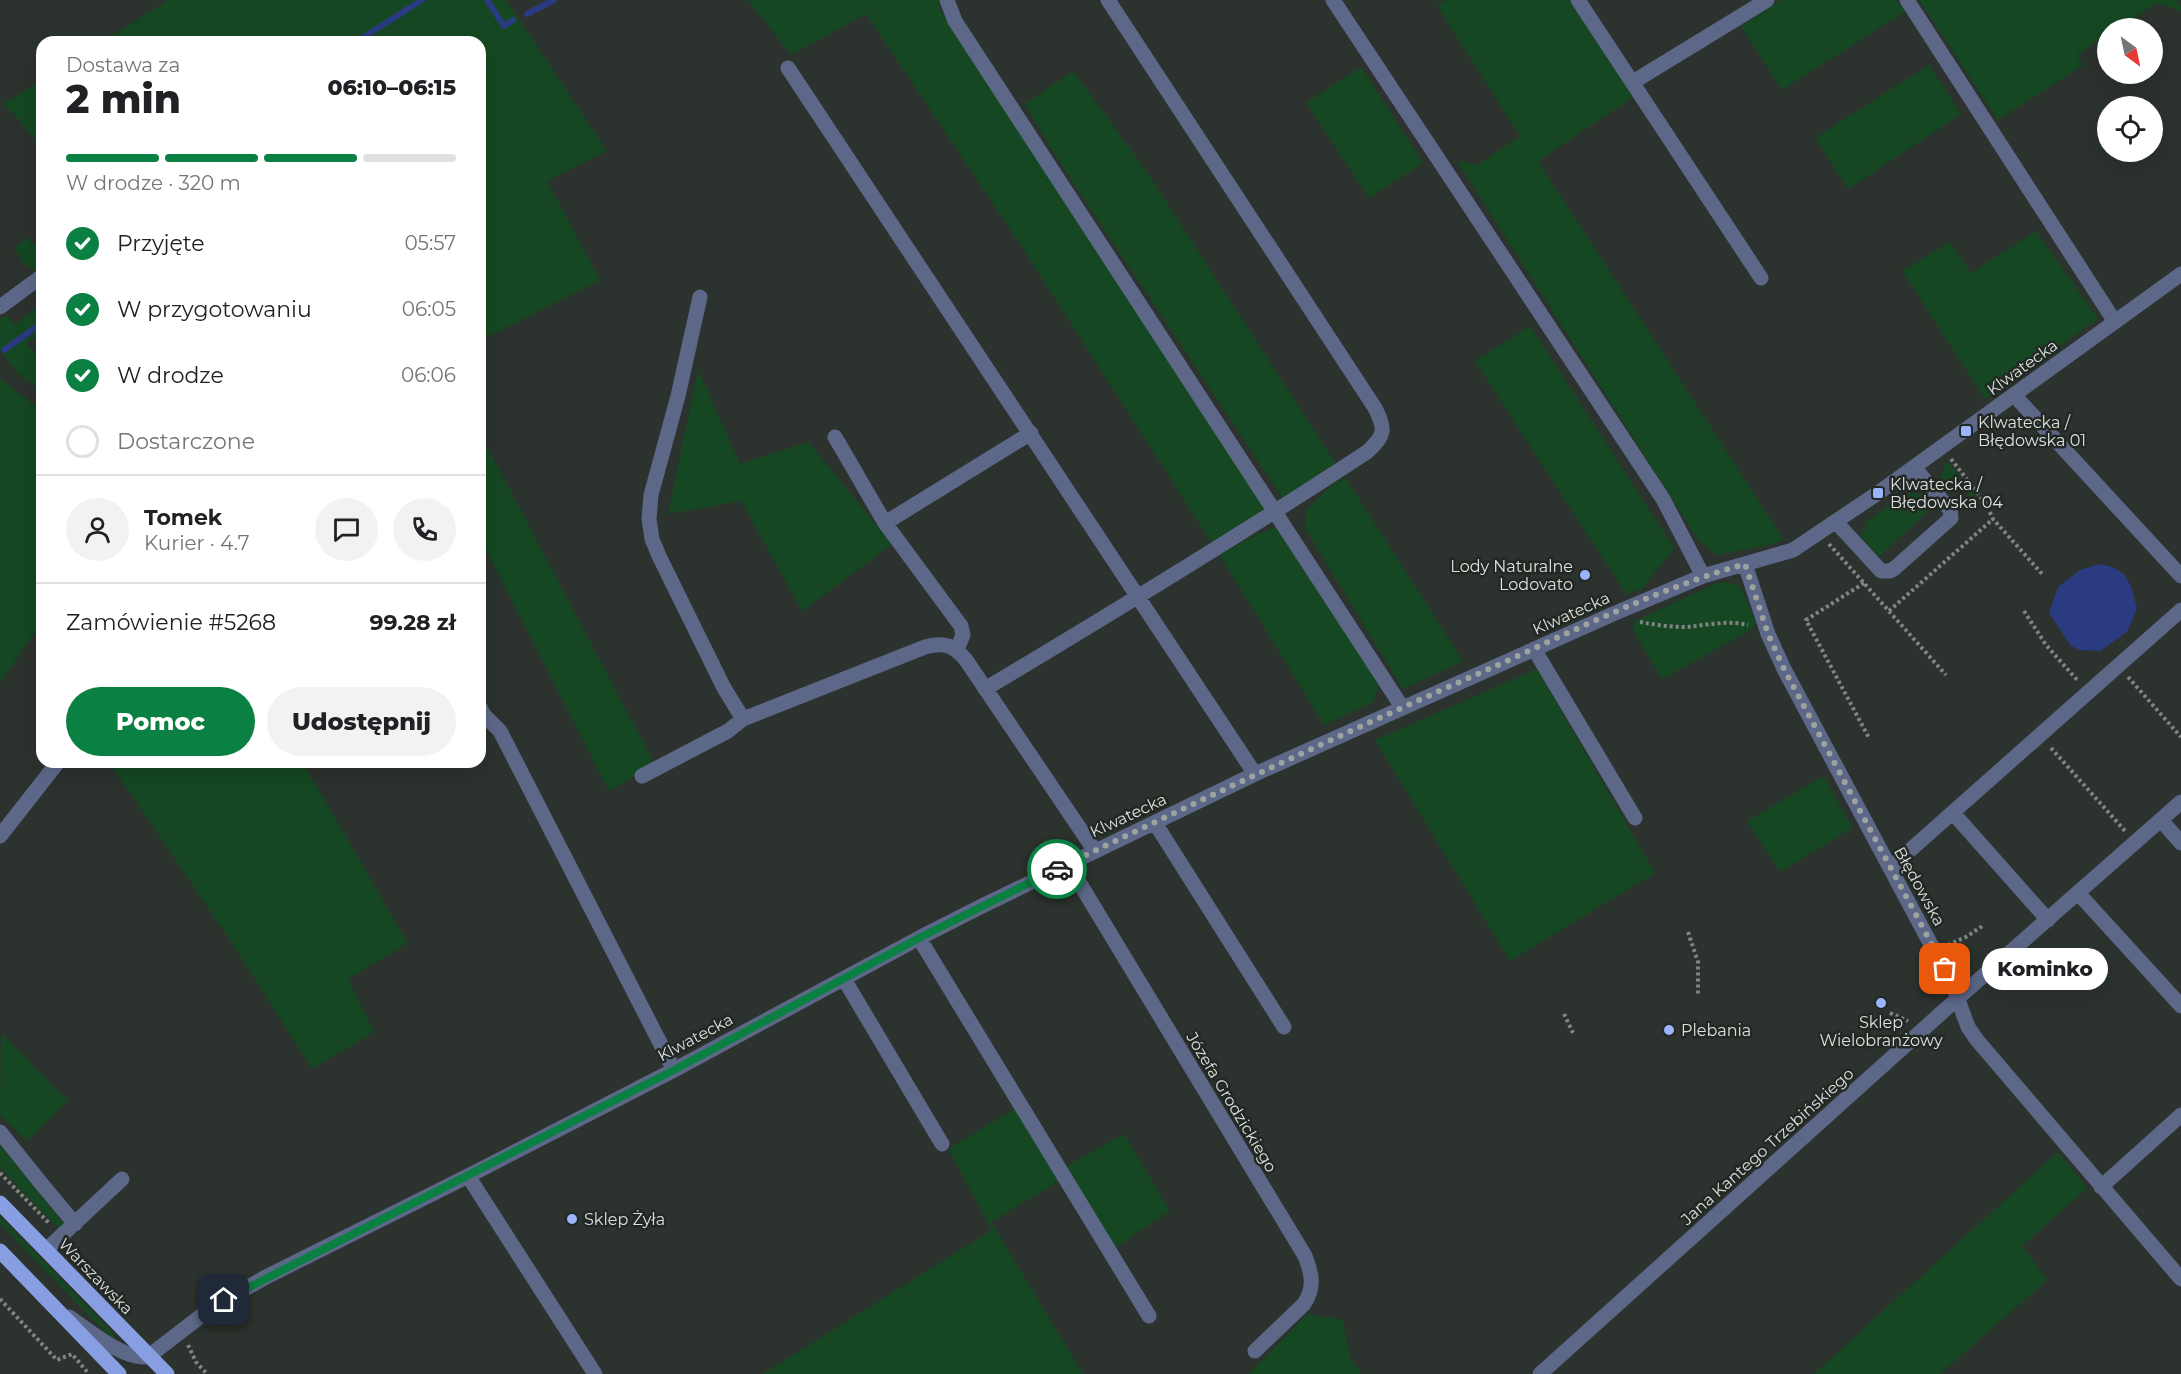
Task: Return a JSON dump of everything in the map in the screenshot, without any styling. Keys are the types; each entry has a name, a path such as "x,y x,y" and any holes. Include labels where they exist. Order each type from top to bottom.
{"main road":[{"name":"Warszawska","path":"0,1203 167,1374"},
{"path":"0,1251 119,1374"}],"street":[{"path":"947,0 955,21 1402,707"},
{"path":"985,689 1276,512 1367,452 1378,442 1383,432 1381,420 1108,0"},
{"path":"1333,0 1663,499 1703,576"},
{"path":"1578,0 1761,278"},
{"path":"1633,81 1767,0"},
{"path":"1907,0 2115,322"},
{"path":"788,68 1255,774"},
{"name":"Klwatecka","path":"149,1356 187,1325 238,1292 674,1070 919,938 1068,864 1255,774 1613,614 1703,576 1793,550 1914,467 2181,274"},
{"path":"0,307 36,280"},
{"path":"700,297 678,396 651,495 649,519 652,539 659,556 724,688 743,719"},
{"path":"2014,395 2181,576"},
{"path":"885,523 1031,433"},
{"path":"835,437 885,523 961,626 963,635 957,650"},
{"path":"1836,522 1878,568 1885,572 1895,568 1951,518 1950,510 1914,467"},
{"name":"Błędowska","path":"1745,564 1768,634 1784,669 1935,950 1958,998 1968,1027 2181,1279"},
{"path":"1890,868 2181,610"},
{"path":"642,776 728,730 743,719 925,646 947,644 957,650 985,689 1095,851"},
{"path":"1534,649 1635,818"},
{"path":"486,717 500,731 674,1070"},
{"path":"0,836 53,768"},
{"name":"Jana Kantego Trzebińskiego","path":"1540,1374 1958,998 2181,802"},
{"path":"1953,813 2048,920"},
{"path":"2161,820 2181,843"},
{"path":"1155,823 1284,1027"},
{"name":"Józefa Grodzickiego","path":"1068,864 1305,1256 1312,1283 1310,1295 1304,1304 1254,1351"},
{"path":"2078,893 2181,1006"},
{"path":"919,938 1149,1316"},
{"path":"844,978 942,1144"},
{"path":"2101,1187 2181,1115"},
{"path":"0,1132 75,1224"},
{"path":"468,1176 594,1374"},
{"path":"46,1250 122,1179"},
{"path":"54,1307 124,1353 138,1357 149,1356"}],"path":[{"path":"1951,459 1986,504 1993,519 2043,574"},
{"path":"1889,611 1993,519"},
{"path":"1819,534 1946,675"},
{"path":"1864,583 1806,620 1869,738"},
{"path":"2024,611 2046,645 2088,694"},
{"path":"1613,614 1662,626 1683,627 1739,622 1768,634"},
{"path":"2119,667 2181,737"},
{"path":"2040,736 2127,833"},
{"path":"1935,950 1966,937 1984,925"},
{"path":"1688,932 1698,962 1698,995"},
{"path":"1564,1014 1574,1035"},
{"path":"0,1173 61,1236"},
{"path":"0,1299 57,1360 72,1354 89,1374"},
{"path":"185,1339 196,1362 207,1374"}],"green space":[{"path":"168,0 506,0 607,151 547,181 600,280 486,338 486,36 111,36"},
{"path":"748,0 939,0 940,10 1023,126 1273,512 1213,545 1027,255 866,14 791,55"},
{"path":"1446,0 1569,0 1635,96 1538,161 1784,540 1717,555 1699,541 1457,161 1478,165 1520,136 1437,6"},
{"path":"1781,0 1896,0 1906,11 1782,90 1741,26"},
{"path":"1919,0 2177,0 2181,6 2181,11 2158,3 2134,18 2097,18 2097,42 2077,55 2083,65 1998,120"},
{"path":"1929,65 1961,114 1848,189 1815,138"},
{"path":"1361,67 1423,163 1369,198 1306,103"},
{"path":"1073,71 1147,172 1335,463 1284,500 1061,164 1025,104"},
{"path":"36,84 36,141 14,114 3,104"},
{"path":"2036,231 2098,319 1985,399 1902,271 1950,242 1971,273"},
{"path":"28,237 33,245 36,243 36,268 33,270 24,264 14,248"},
{"path":"36,308 36,337 27,343 36,354 36,387 16,372 0,350 0,319 6,315 14,325"},
{"path":"1530,326 1674,548 1642,589 1626,594 1475,361"},
{"path":"698,370 740,464 808,442 892,544 802,611 741,501 668,514"},
{"path":"0,379 36,406 36,631 0,683"},
{"path":"486,444 655,765 609,791 486,550"},
{"path":"1948,462 1976,497 1976,504 1955,480 1944,488 1940,484 1944,465"},
{"path":"1345,477 1463,661 1403,689 1305,528 1307,509 1333,484"},
{"path":"1908,493 1926,495 1935,505 1878,557 1861,536 1867,521"},
{"path":"1273,528 1287,532 1379,685 1373,702 1324,725 1220,555 1253,536"},
{"path":"1720,582 1740,585 1756,623 1749,631 1662,679 1634,632 1634,621"},
{"path":"1537,669 1655,873 1510,961 1375,740"},
{"path":"113,768 306,768 408,943 348,979 374,1032 312,1069 230,940"},
{"path":"1824,776 1852,828 1780,872 1747,821"},
{"path":"1,1033 68,1101 27,1141 0,1115"},
{"path":"1026,1102 1065,1167 1124,1134 1170,1211 1115,1248 1071,1174 991,1222 1083,1374 763,1374 992,1230 948,1149"},
{"path":"0,1145 64,1224 59,1229 0,1168"},
{"path":"2058,1152 2087,1188 2022,1246 2047,1280 1940,1374 1814,1374"},
{"path":"0,1216 113,1333 115,1339 111,1338 0,1224"},
{"path":"1307,1314 1343,1320 1350,1357 1361,1374 1249,1374"}],"water":[{"path":"2100,564 2113,567 2125,575 2137,608 2127,632 2100,651 2080,650 2071,646 2049,613 2058,587 2080,570"}],"waterway":[{"path":"365,36 422,0"},
{"path":"487,0 504,26 513,20"},
{"path":"527,14 554,0"},
{"path":"4,350 36,327"}],"way so far":[{"path":"1057,869 1255,774 1459,682 1703,576 1745,564 1755,600 1784,669 1945,969"}],"place":[{"name":"Klwatecka / Błędowska 01","path":"1966,431"},
{"name":"Klwatecka / Błędowska 04","path":"1878,493"},
{"name":"Lody Naturalne Lodovato","path":"1585,575"},
{"name":"Kominko","path":"1945,969"},
{"name":"Sklep Wielobranżowy","path":"1881,1003"},
{"name":"Plebania","path":"1669,1030"},
{"name":"Sklep Żyła","path":"572,1219"}],"route":[{"path":"224,1300 674,1070 919,938 1057,869"}]}
